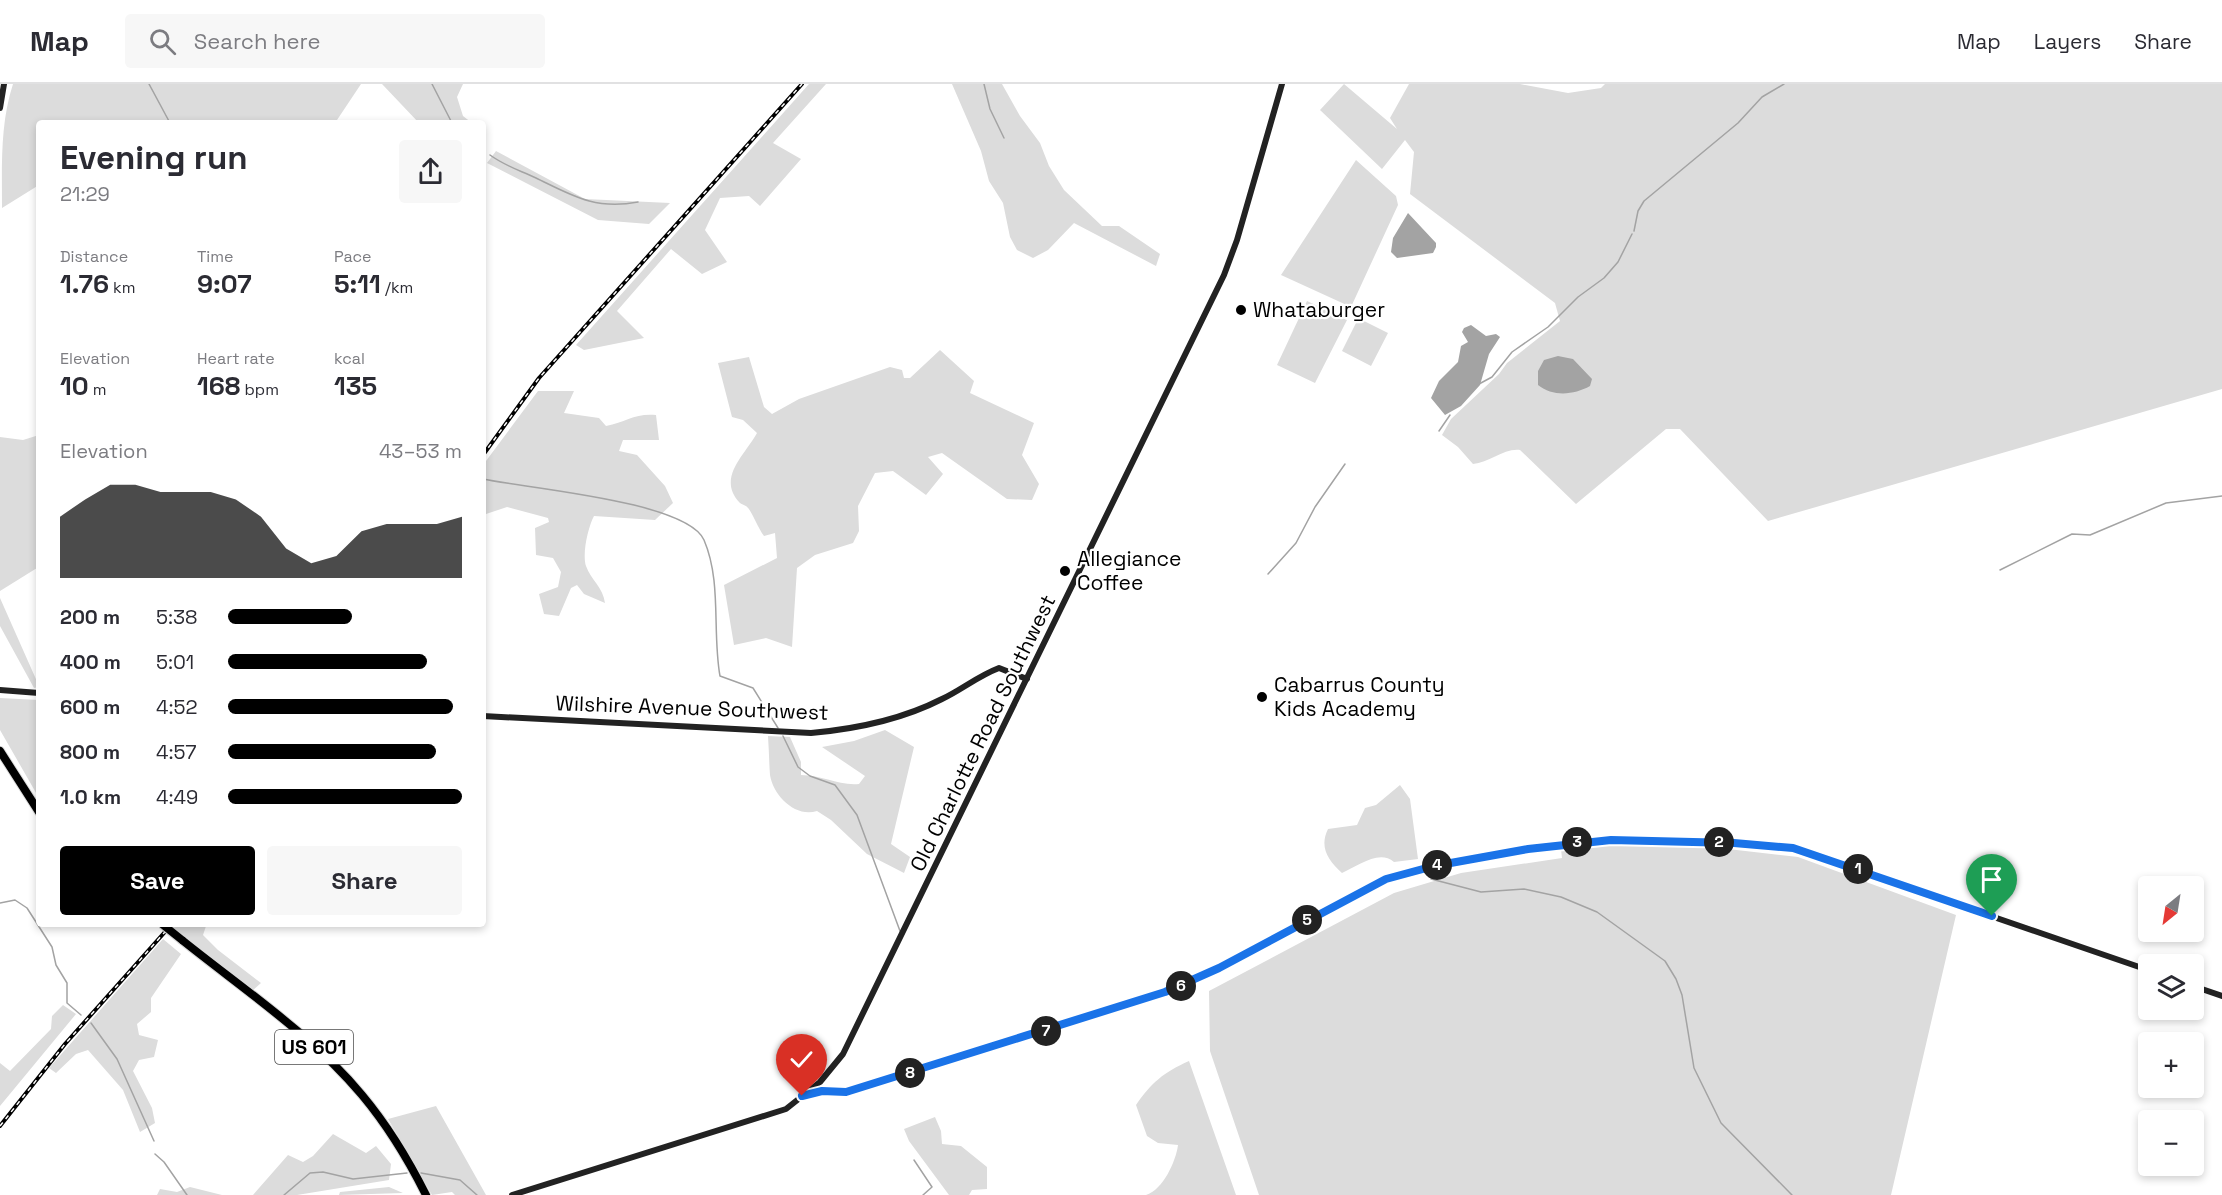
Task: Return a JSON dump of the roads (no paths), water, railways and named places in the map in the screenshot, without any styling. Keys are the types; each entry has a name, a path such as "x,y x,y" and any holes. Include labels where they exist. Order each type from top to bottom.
{"highway":[{"path":"0,751 36,807"},
{"name":"US 601","path":"166,927 318,1050 347,1078 392,1135 426,1195"}],"street":[{"path":"0,108 4,84"},
{"name":"Old Charlotte Road Southwest","path":"512,1195 786,1109 822,1080 843,1054 862,1021 1224,275 1237,240 1282,84"},
{"name":"Wilshire Avenue Southwest","path":"486,716 811,733 841,730 898,717 940,700 999,668 1028,679"},
{"path":"0,690 36,693"},
{"path":"802,1096 822,1091 846,1092 1165,992 1219,968 1386,879 1434,866 1584,842 1695,841 1793,848 2138,967"},
{"path":"2204,990 2222,996"},
{"path":"822,1080 838,1091"}],"waterway":[{"path":"149,84 168,120"},
{"path":"432,84 450,120"},
{"path":"984,84 990,109 1004,138"},
{"path":"1634,231 1638,211 1644,201 1738,123 1762,97 1784,84"},
{"path":"490,155 585,200 609,204 638,202"},
{"path":"1479,384 1492,377 1512,352 1548,327 1578,297 1604,278 1618,262 1632,234"},
{"path":"1439,431 1450,415"},
{"path":"1268,574 1296,543 1315,507 1345,464"},
{"path":"486,479 602,498 637,506 668,515 691,527 704,540 710,556 715,590 720,676 753,688 778,728"},
{"path":"2000,570 2072,534 2090,535 2166,503 2222,496"},
{"path":"783,736 798,767 810,776 835,785 857,815 900,931"},
{"path":"1431,879 1481,892 1524,889 1561,897 1597,912 1665,961 1682,995 1694,1068 1721,1123 1792,1195"},
{"path":"0,903 15,900 27,908 36,922"},
{"path":"39,927 52,947 56,965 67,983 67,1003 81,1015"},
{"path":"91,1023 117,1059 154,1141"},
{"path":"155,1154 164,1162 187,1195"},
{"path":"914,1160 932,1187 923,1195"},
{"path":"284,1195 310,1173 323,1172 353,1179 407,1173"},
{"path":"421,1173 460,1180 477,1195"}],"railway":[{"path":"486,451 539,378 802,84"},
{"path":"0,1126 65,1044 169,927"}],"place":[{"name":"Whataburger","path":"1241,310"},
{"name":"Allegiance Coffee","path":"1065,571"},
{"name":"Cabarrus County Kids Academy","path":"1262,697"}]}
